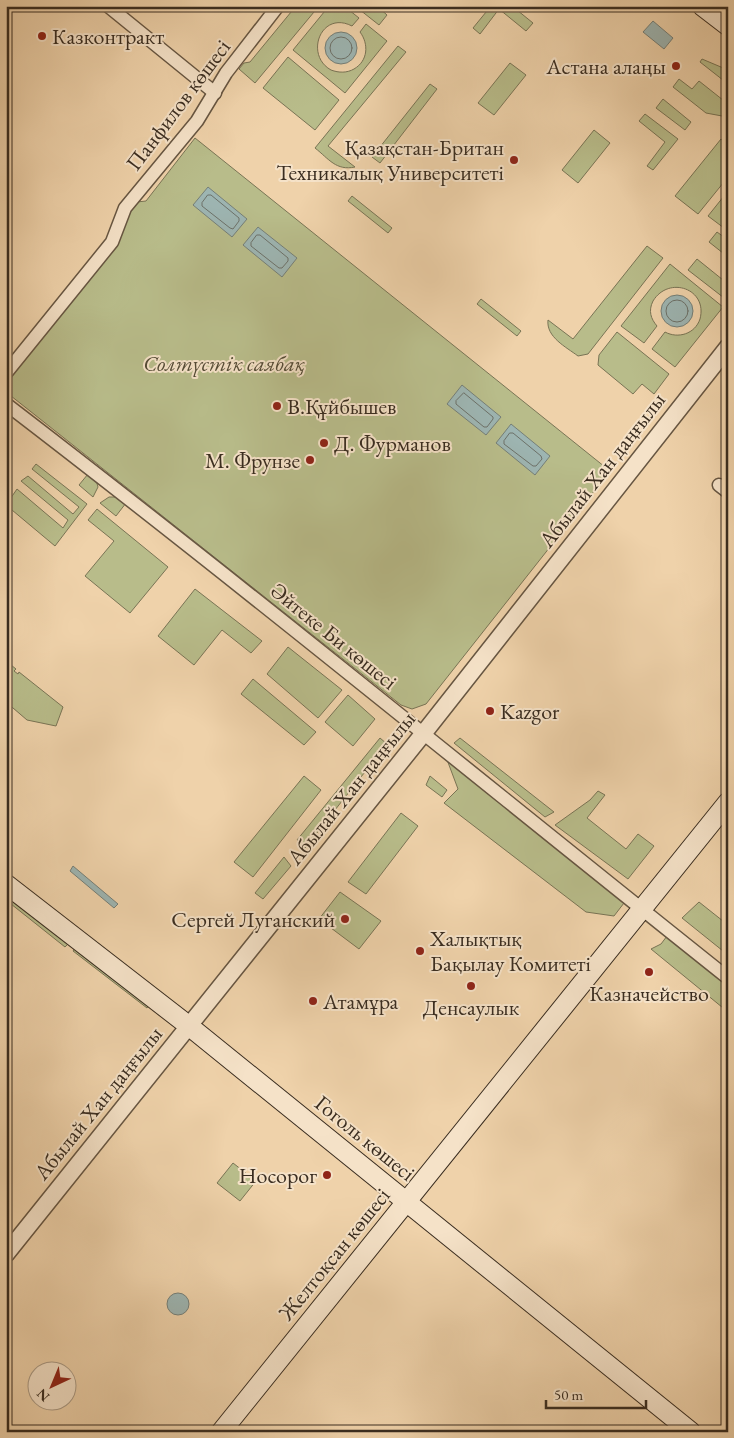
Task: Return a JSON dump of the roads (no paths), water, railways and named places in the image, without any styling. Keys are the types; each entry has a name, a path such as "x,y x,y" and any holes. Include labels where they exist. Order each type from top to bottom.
{"main road":[{"path":"702,6 728,26"},
{"name":"Желтоқсан көшесі","path":"221,1432 728,802"},
{"name":"Гоголь көшесі","path":"6,884 189,1026 691,1432"}],"street":[{"path":"108,6 215,93"},
{"name":"Панфилов көшесі","path":"6,373 112,242 125,208 196,121 215,93 226,72 278,6"},
{"name":"Абылай Хан даңғылы","path":"6,1254 423,734 728,347"},
{"name":"Әйтеке Би көшесі","path":"6,404 210,563 728,978"}],"water":[{"path":"653,21 673,38 664,49 643,32"},
{"path":"341,32 347,33 352,37 356,42 356,54 352,59 347,63 341,64 335,63 330,59 326,54 325,48 326,42 330,37 335,33"},
{"path":"208,187 247,219 232,237 193,205"},
{"path":"258,227 297,258 282,277 243,245"},
{"path":"677,295 683,296 688,300 692,305 692,317 688,322 683,326 677,327 671,326 666,322 662,317 661,311 662,305 666,300 671,296"},
{"path":"462,385 501,417 486,435 447,404"},
{"path":"511,424 550,456 535,475 496,443"},
{"path":"73,866 118,904 114,908 70,871"},
{"path":"178,1293 186,1296 189,1304 186,1312 178,1315 170,1312 167,1304 170,1296"}],"place":[{"name":"Казконтракт","path":"42,36"},
{"name":"Астана алаңы","path":"676,66"},
{"name":"Қазақстан-Британ Техникалық Университеті","path":"514,160"},
{"name":"В.Құйбышев","path":"277,406"},
{"name":"Д. Фурманов","path":"324,443"},
{"name":"М. Фрунзе","path":"310,460"},
{"name":"Kazgor","path":"490,711"},
{"name":"Сергей Луганский","path":"345,919"},
{"name":"Халықтық Бақылау Комитеті","path":"420,951"},
{"name":"Казначейство","path":"649,972"},
{"name":"Денсаулык","path":"471,986"},
{"name":"Атамұра","path":"313,1001"},
{"name":"Носорог","path":"327,1175"}],"park label":[{"name":"Солтүстік саябақ","path":"224,363"}]}
